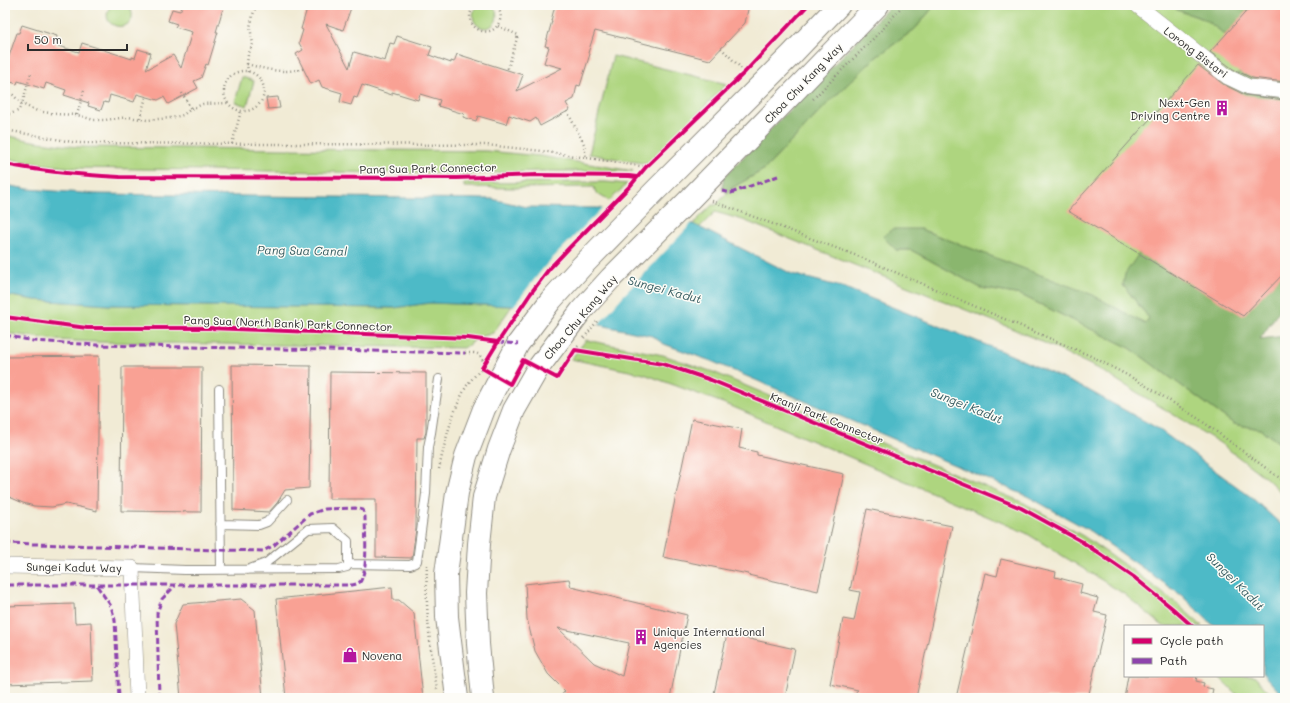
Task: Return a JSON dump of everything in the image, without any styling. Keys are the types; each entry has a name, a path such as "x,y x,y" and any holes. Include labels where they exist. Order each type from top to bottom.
{"main road":[{"path":"457,698 447,616 446,574 457,493 466,456 484,409 493,372 581,267 839,5"},
{"name":"Choa Chu Kang Way","path":"483,697 478,644 476,593 484,497 499,449 514,410 538,368 569,349 581,311 611,278 878,5"},
{"path":"792,54 795,57 812,57 842,43"}],"street":[{"name":"Lorong Bistari","path":"1137,5 1228,77 1249,86 1285,91"},
{"name":"Sungei Kadut Way","path":"5,566 132,568 137,698"}],"lane":[{"path":"132,568 221,570 339,569 347,567 348,564 415,563 417,561 426,494 428,446 439,378"},
{"path":"219,389 221,570"},
{"path":"220,524 259,525 267,522 287,500"},
{"path":"247,570 266,563 308,529 333,528 348,541 348,564"}],"path":[{"path":"248,72 248,55 253,44 250,27 256,5"},
{"path":"475,5 470,12 470,20 474,28 482,32 491,31 498,26 501,17 499,9 496,5"},
{"path":"499,9 507,5"},
{"path":"498,26 518,34 508,68 510,71"},
{"path":"721,48 745,72"},
{"path":"247,64 283,72 306,68"},
{"path":"739,77 750,67"},
{"path":"240,72 248,72 255,74 261,80 264,87 264,95 256,108 248,111 241,111 233,108 227,103 224,96 224,88 227,80 233,75 240,72"},
{"path":"5,114 18,111 22,104 31,73"},
{"path":"77,115 84,90"},
{"path":"5,92 13,95 22,104 30,109 56,114 77,115 94,120 128,117 147,120 171,118 183,115 190,109 202,104 227,103"},
{"path":"182,93 190,109"},
{"path":"140,118 146,97"},
{"path":"232,144 241,111"},
{"path":"567,111 584,144 586,158"},
{"path":"5,130 78,143 486,145 646,167"},
{"path":"641,172 651,162"},
{"path":"694,194 860,257 1093,357 1140,382 1199,419 1285,482"},
{"path":"569,349 580,344"},
{"path":"569,349 583,352"},
{"path":"465,353 478,353 482,356 493,372"},
{"path":"488,359 493,372"}],"green space":[{"path":"485,4 494,7 497,16 494,25 485,28 476,25 473,16 476,7"},
{"path":"111,5 129,5 132,15 130,21 126,25 113,25 108,21 107,14"},
{"path":"891,5 935,5 915,29 875,58 827,104 765,169 732,188 727,193 722,189 724,177"},
{"path":"935,5 1172,5 1177,10 1204,19 1255,56 1225,86 1162,229 1123,285 1149,318 1145,324 1125,313 992,257 920,229 896,250 911,250 981,288 1021,295 1130,348 1234,424 1260,429 1285,447 1285,496 1266,478 1220,443 1097,368 1023,333 743,220 715,212 699,228 693,224 712,205 716,205 732,188 765,169 827,104 875,58 915,29"},
{"path":"1172,5 1285,5 1285,302 1260,339 1285,336 1285,447 1260,429 1234,424 1130,348 1021,295 981,288 911,250 896,250 883,237 892,229 920,229 1093,295 1145,324 1149,318 1123,285 1125,274 1148,240 1225,86 1255,56 1204,19 1177,10"},
{"path":"613,56 727,84 648,164 589,154"},
{"path":"242,77 254,81 247,106 235,102"},
{"path":"5,135 32,141 77,147 486,151 540,156 633,171 538,171 464,174 75,168 30,163 5,158"},
{"path":"605,182 627,184 609,201 596,193 594,187 464,187 464,183"},
{"path":"5,295 35,300 109,305 394,308 430,303 512,306 493,333 478,338 464,348 97,342 57,340 5,333"},
{"path":"586,340 663,355 713,372 1024,503 1083,536 1176,603 1201,625 1162,625 1124,594 1026,533 731,406 644,374 571,359"},
{"path":"1219,677 1255,677 1274,698 1240,698"}],"water":[{"path":"5,185 28,189 96,194 492,199 527,207 598,208 693,224 792,274 845,288 1011,355 1088,390 1157,428 1251,497 1285,528 1285,698 1264,675 1264,625 1213,625 1181,595 1087,529 1027,496 711,361 664,344 652,336 512,306 430,303 394,308 109,305 35,300 5,295"}],"pier":[{"path":"603,207 693,222 623,296 597,326 512,308 545,266"}],"building":[{"path":"183,5 224,5 208,65 206,64 201,78 194,81 198,88 168,104 164,97 158,100 137,94 134,102 110,95 108,103 104,102 101,110 88,106 89,103 64,95 66,90 46,83 44,89 18,81 17,84 5,80 5,61 7,62 17,33 19,33 22,25 57,36 55,45 79,52 82,43 132,59 132,57 135,58 138,49 151,53 146,70 173,55 181,68 192,32 175,27 177,24 168,21 172,9 180,11"},
{"path":"308,5 352,5 343,30 326,24 349,68 354,52 385,61 390,43 394,44 397,36 432,47 429,55 451,63 451,61 454,62 457,54 523,75 517,91 562,68 544,63 549,47 545,46 555,5 749,5 745,23 710,60 595,31 588,53 590,54 580,86 577,85 574,99 566,103 570,110 540,126 536,118 530,122 509,115 506,124 478,116 476,121 463,117 464,114 438,106 440,100 420,94 418,100 392,92 392,95 362,85 357,98 354,97 351,105 340,102 342,93 322,87 319,80 311,84 296,54 303,50 299,43 303,30 301,29"},
{"path":"1252,5 1285,5 1285,82 1252,78 1233,69 1210,52"},
{"name":"Next-Gen Driving Centre","path":"1198,65 1223,84 1245,95 1285,100 1285,272 1243,316 1068,211"},
{"path":"278,97 280,108 268,109 266,98"},
{"path":"99,356 97,511 66,504 52,507 34,506 5,495 5,357"},
{"path":"232,365 311,366 309,488 285,490 269,512 233,510"},
{"path":"122,367 202,367 201,512 121,511"},
{"path":"330,372 426,373 426,432 424,438 417,438 416,529 412,558 376,557 376,499 329,499"},
{"path":"692,419 742,429 739,448 757,452 757,455 844,474 818,591 748,574 663,557"},
{"path":"867,509 952,526 916,698 849,698 858,690 830,684 843,619 854,621 860,592 850,590"},
{"path":"1001,559 1056,572 1055,577 1082,584 1080,593 1098,598 1094,612 1107,615 1088,698 956,698 985,573 997,576"},
{"name":"Unique International Agencies","path":"569,579 571,587 687,615 670,698 559,698 565,691 548,674 535,651 527,619 525,584","holes":["558,628 629,643 622,676 594,663"]},
{"name":"Novena","path":"392,587 393,600 399,600 414,613 423,698 286,698 276,599"},
{"path":"241,599 255,610 263,698 181,698 174,624 183,604"},
{"path":"74,604 75,623 91,622 93,681 5,684 5,606"},
{"path":"727,634 795,649 785,698 713,698"},
{"path":"1128,677 1197,677 1196,681 1204,683 1203,687 1213,689 1211,698 1124,698"}],"marked path":[{"path":"722,191 731,193 778,176"},
{"path":"5,335 33,341 97,345 465,353"},
{"path":"498,342 518,344"},
{"path":"5,543 263,551 273,546 310,514 325,509 355,508 363,510 365,517 366,557 361,581 352,585 5,585"},
{"path":"97,586 111,606 115,620 119,698"},
{"path":"159,698 157,613 162,599 175,586"}],"cycle path":[{"name":"Kranji Park Connector","path":"808,5 745,72 646,167 631,185 549,269 531,293 482,368 510,384 523,360 557,378 575,350 663,364 711,380 1021,508 1081,541 1135,578 1191,625"},
{"name":"Pang Sua Park Connector","path":"5,164 62,173 120,177 457,178 537,175 637,177"},
{"name":"Pang Sua (North Bank) Park Connector","path":"5,317 87,328 209,328 468,338 498,342"}],"place":[{"name":"Next-Gen Driving Centre","path":"1222,108"},
{"name":"Unique International Agencies","path":"641,637"},
{"name":"Novena","path":"350,655"}],"water label":[{"name":"Pang Sua Canal","path":"302,250"},
{"name":"Sungei Kadut","path":"665,289"},
{"name":"Sungei Kadut","path":"967,405"},
{"name":"Sungei Kadut","path":"1236,581"}]}
